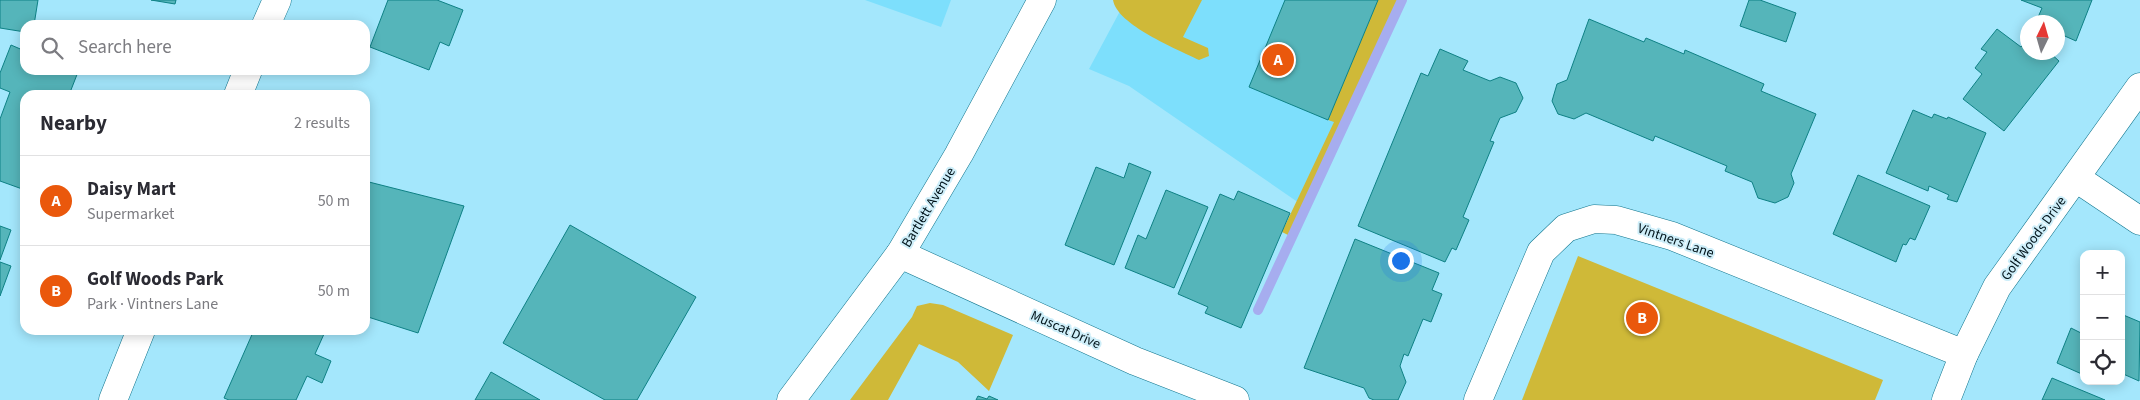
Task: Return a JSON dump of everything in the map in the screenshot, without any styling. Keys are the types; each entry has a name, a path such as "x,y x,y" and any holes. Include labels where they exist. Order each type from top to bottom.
{"street":[{"path":"268,20 277,0"},
{"name":"Bartlett Avenue","path":"791,400 900,254 960,154 1042,0"},
{"path":"240,90 246,75"},
{"name":"Golf Woods Drive","path":"1946,400 1964,354 1997,287 2140,87"},
{"path":"2076,178 2140,221"},
{"name":"Vintners Lane","path":"1478,400 1541,252 1566,228 1594,219 1616,220 1672,236 1964,354"},
{"name":"Muscat Drive","path":"900,254 1135,361 1219,397"},
{"path":"113,400 139,335"}],"shaded area":[{"path":"865,0 951,0 941,27"},
{"path":"1113,0 1202,0 1183,37 1208,48 1209,56 1199,60 1149,35 1125,18 1117,9"},
{"path":"1126,0 1402,0 1302,205 1129,86 1089,69"},
{"path":"1378,0 1400,0 1290,236 1282,232 1334,122 1328,120"},
{"path":"1578,256 1883,380 1875,400 1522,400"},
{"path":"930,303 943,305 1013,335 989,391 958,362 919,344 888,400 850,400 912,317 917,306"}],"building":[{"path":"0,0 38,0 35,20 20,20 20,31 0,28"},
{"path":"151,0 176,0 175,4"},
{"path":"388,0 437,0 463,10 449,46 440,42 429,70 370,47"},
{"path":"1285,0 1378,0 1328,120 1249,87"},
{"path":"1749,0 1760,0 1796,13 1786,42 1740,26"},
{"path":"2021,0 2092,0 2076,41 2065,36 2065,15 2039,15 2042,8"},
{"path":"1589,19 1644,42 1646,38 1684,54 1685,50 1764,84 1761,91 1816,114 1791,174 1794,183 1788,197 1775,203 1758,198 1752,182 1725,171 1727,166 1655,136 1653,141 1586,113 1574,119 1558,114 1552,101 1557,84 1567,80"},
{"path":"1997,29 2020,46 2020,60 2059,61 2004,131 1963,99 1982,74 1975,68 1987,52 1981,49"},
{"path":"11,45 20,49 20,75 77,75 71,90 20,90 20,188 0,181 0,119 10,92 0,88 0,73"},
{"path":"1440,49 1468,61 1463,70 1490,81 1500,77 1516,83 1523,98 1516,112 1500,118 1490,141 1494,142 1463,217 1469,220 1456,250 1452,248 1445,262 1358,226 1421,73 1428,76"},
{"path":"1913,110 1932,118 1934,114 1947,119 1948,117 1986,133 1957,202 1947,199 1949,195 1929,186 1928,191 1886,173"},
{"path":"1129,163 1151,172 1114,265 1065,245 1096,167 1124,178"},
{"path":"1858,175 1930,206 1915,240 1910,238 1906,245 1903,244 1896,262 1833,234"},
{"path":"370,182 464,206 418,333 370,318"},
{"path":"1166,190 1208,207 1174,288 1125,268 1138,235 1146,239"},
{"path":"1238,191 1290,213 1241,328 1205,313 1208,307 1178,294 1220,194 1234,200"},
{"path":"570,225 696,297 637,400 605,400 503,343"},
{"path":"0,226 11,230 0,260"},
{"path":"1355,239 1439,273 1432,290 1442,294 1431,322 1423,319 1408,356 1404,354 1400,366 1406,382 1398,400 1374,400 1369,398 1364,388 1304,368"},
{"path":"0,262 11,266 0,296"},
{"path":"2125,316 2140,322 2139,381 2125,375"},
{"path":"2071,328 2080,332 2080,373 2057,363"},
{"path":"252,335 324,335 315,354 331,361 322,383 307,376 296,400 229,400 224,398"},
{"path":"491,372 540,400 475,400"},
{"path":"2052,378 2105,400 2042,400"},
{"path":"978,396 987,399 989,396 998,400 976,400"}],"waterway":[{"path":"1258,310 1402,0"}],"place":[{"name":"Daisy Mart","path":"1278,60"},
{"name":"Golf Woods Park","path":"1642,318"}]}
